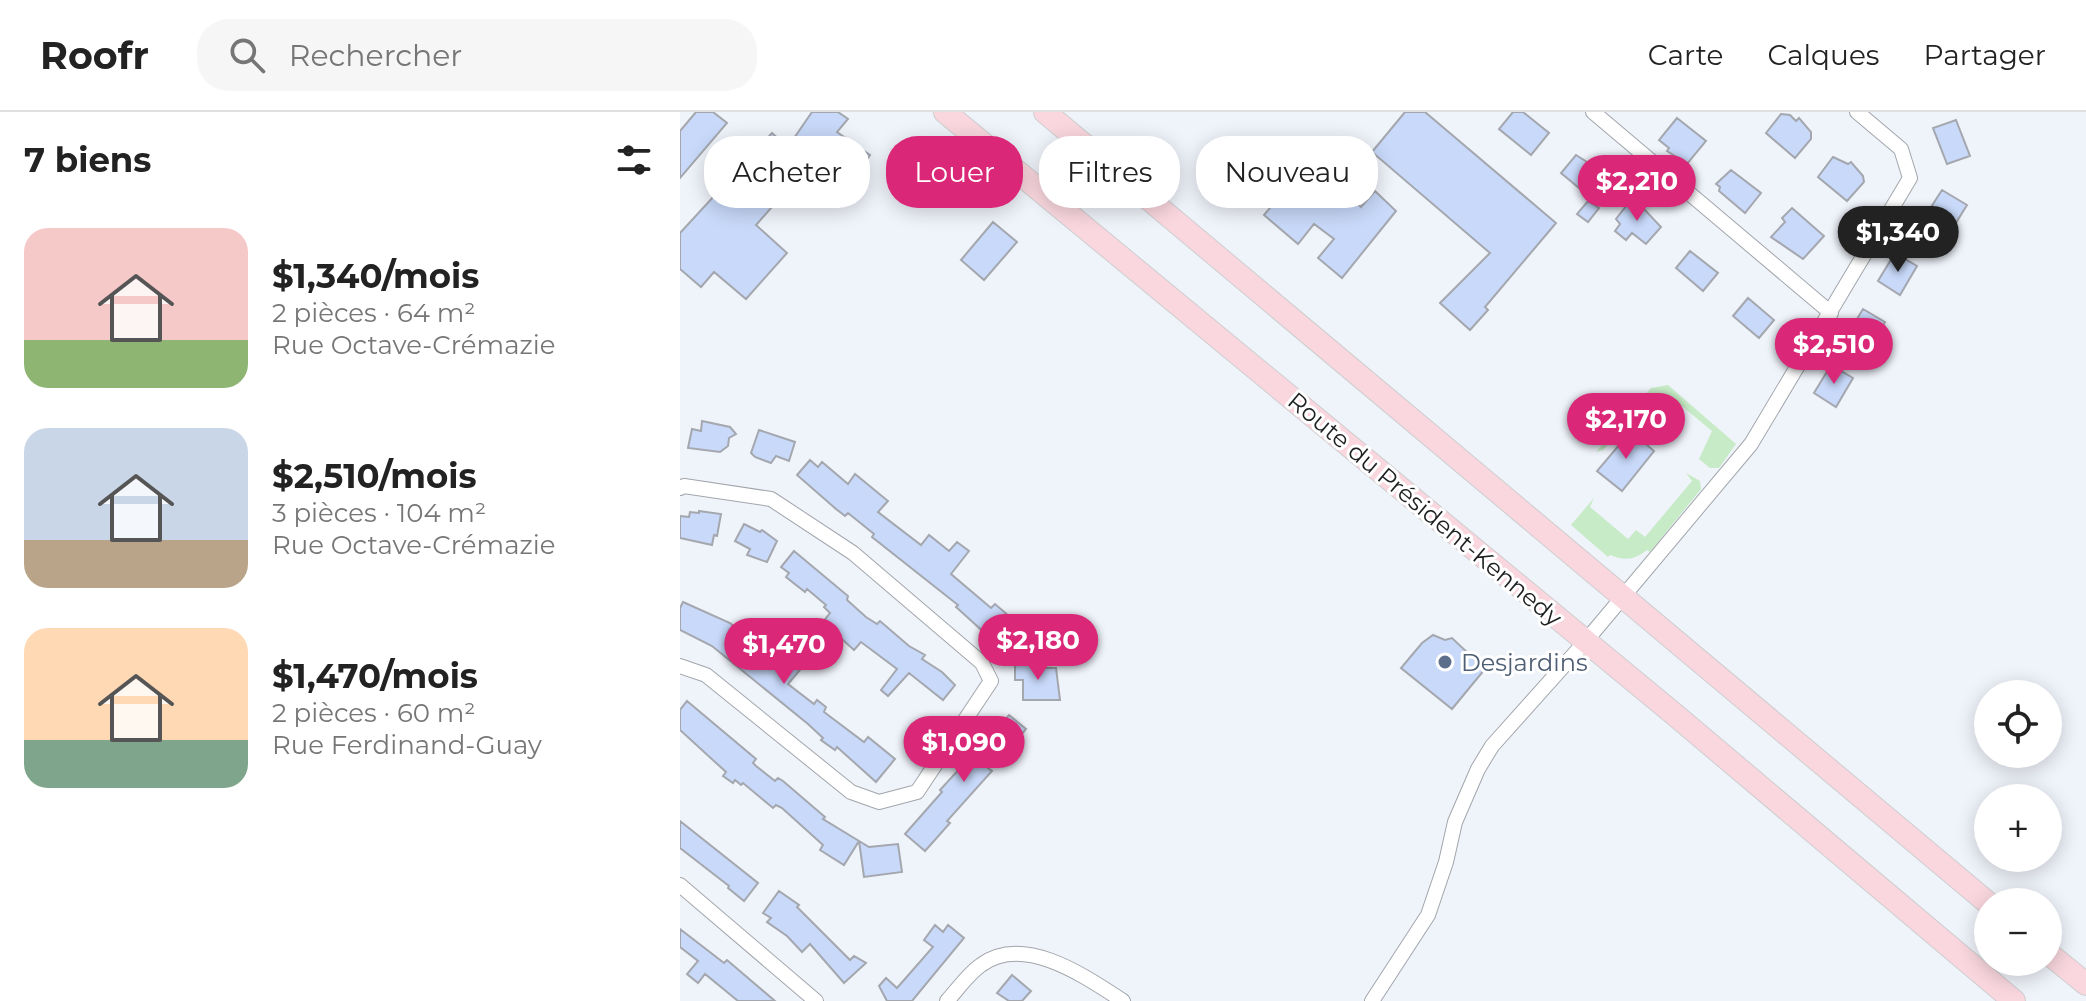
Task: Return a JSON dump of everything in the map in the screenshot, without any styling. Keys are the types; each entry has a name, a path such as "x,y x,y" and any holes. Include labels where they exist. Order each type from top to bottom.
{"main road":[{"name":"Route du Président-Kennedy","path":"945,112 2014,1001"},
{"path":"1045,112 1974,891"},
{"path":"2062,964 2086,984"}],"street":[{"path":"1593,112 1831,313"},
{"path":"1372,1001 1428,915 1446,862 1455,822 1478,769 1492,746 1585,642 1751,444 1910,178 1901,149 1857,112"},
{"path":"680,488 684,486 771,499 853,553 982,663 991,681 917,792 879,802 851,792 706,675 680,666"},
{"path":"681,886 816,1001"},
{"path":"947,1001 980,965 1002,954 1031,955 1078,971 1123,1001"}],"green space":[{"path":"1668,385 1736,444 1719,468 1710,468 1699,459 1712,431 1671,397 1649,399 1603,450 1596,452 1651,388"},
{"path":"1686,473 1700,481 1701,489 1650,552 1647,550 1629,558 1608,557 1571,525 1594,498 1590,507 1628,539 1636,530 1645,537 1692,481"}],"building":[{"path":"696,112 713,112 727,123 716,136 704,136 704,150 680,178 680,131"},
{"path":"812,112 838,112 848,119 837,132 843,136 796,136"},
{"path":"1405,112 1425,112 1556,223 1485,307 1488,310 1470,330 1440,303 1490,253 1378,157 1378,145"},
{"path":"1513,112 1523,112 1549,133 1531,155 1499,129"},
{"path":"1781,114 1790,115 1796,121 1799,118 1811,132 1811,139 1795,158 1766,133"},
{"path":"1677,118 1706,141 1687,164 1667,151 1669,148 1659,140"},
{"path":"1956,120 1970,156 1947,164 1933,128"},
{"path":"1576,155 1605,180 1590,197 1561,173"},
{"path":"1833,157 1848,164 1851,162 1863,176 1864,182 1847,201 1818,177"},
{"path":"1731,170 1761,193 1745,213 1719,191 1720,187 1716,184"},
{"path":"1942,190 1967,205 1949,234 1924,218"},
{"path":"1378,194 1396,211 1342,278 1318,258 1334,239 1314,224 1298,244 1264,215 1270,208 1378,208"},
{"path":"1588,201 1599,208 1588,222 1577,214"},
{"path":"1630,201 1644,209 1661,227 1646,244 1632,233 1626,240 1615,231 1620,224 1616,219"},
{"path":"704,207 771,208 756,225 787,253 746,299 714,272 701,287 680,269 680,233"},
{"path":"1792,208 1824,236 1803,259 1771,237 1785,222 1782,218"},
{"path":"993,222 1017,242 984,280 961,260"},
{"path":"1690,251 1718,273 1703,291 1676,268"},
{"path":"1895,253 1917,266 1900,295 1878,281"},
{"path":"1748,298 1774,320 1759,338 1733,316"},
{"path":"1863,309 1885,322 1868,350 1846,337"},
{"path":"1831,365 1853,378 1836,407 1814,393"},
{"path":"702,421 730,427 736,434 729,438 728,446 720,452 688,448 692,429 701,431"},
{"path":"759,430 795,442 789,461 776,456 771,463 751,453"},
{"path":"1631,431 1654,451 1622,491 1597,471"},
{"path":"810,460 818,467 822,462 848,484 855,474 888,501 878,512 921,545 929,535 949,551 957,542 969,551 951,574 991,608 995,604 1016,622 1002,638 997,634 994,638 989,633 987,635 956,607 958,605 872,537 874,534 848,513 845,516 797,475"},
{"path":"690,512 721,514 712,545 680,538 680,516 689,517"},
{"path":"744,524 760,532 762,530 777,541 767,562 747,555 750,549 735,541"},
{"path":"794,551 848,596 847,600 866,617 877,624 880,621 909,646 925,655 922,659 955,685 943,700 909,673 888,696 881,690 897,669 861,642 854,650 823,622 830,613 824,607 826,605 786,577 789,573 781,567"},
{"path":"683,602 730,623 750,639 747,643 781,670 802,643 815,652 788,684 814,704 817,700 826,707 824,712 864,742 868,737 895,759 876,782 837,747 835,750 821,740 823,738 808,724 712,646 680,630"},
{"path":"1433,635 1445,640 1452,638 1485,669 1452,709 1401,668"},
{"path":"1015,663 1036,663 1036,668 1056,668 1060,700 1023,700 1023,680 1015,680"},
{"path":"687,701 756,759 753,763 756,766 775,781 778,778 783,781 825,817 823,819 859,841 844,865 820,850 823,845 782,808 776,805 773,808 743,783 741,785 735,780 733,783 723,776 726,772 680,730 680,710"},
{"path":"1009,715 1026,729 1009,750 1006,748 988,768 992,771 925,851 905,834 942,792 940,790"},
{"path":"680,821 758,883 744,901 680,848"},
{"path":"859,841 869,847 898,844 902,872 864,877"},
{"path":"779,891 799,905 797,907 850,960 854,956 866,963 844,983 810,944 802,952 767,922 771,918 763,913"},
{"path":"935,925 943,932 948,925 964,938 912,1001 887,1001 879,986 886,978 897,988 933,947 924,940"},
{"path":"680,929 724,963 727,960 775,1001 738,1001 705,974 698,983 687,974 698,961 680,947"},
{"path":"1012,975 1031,991 1022,1001 1009,1001 997,993"}],"place":[{"name":"Desjardins","path":"1445,662"}]}
